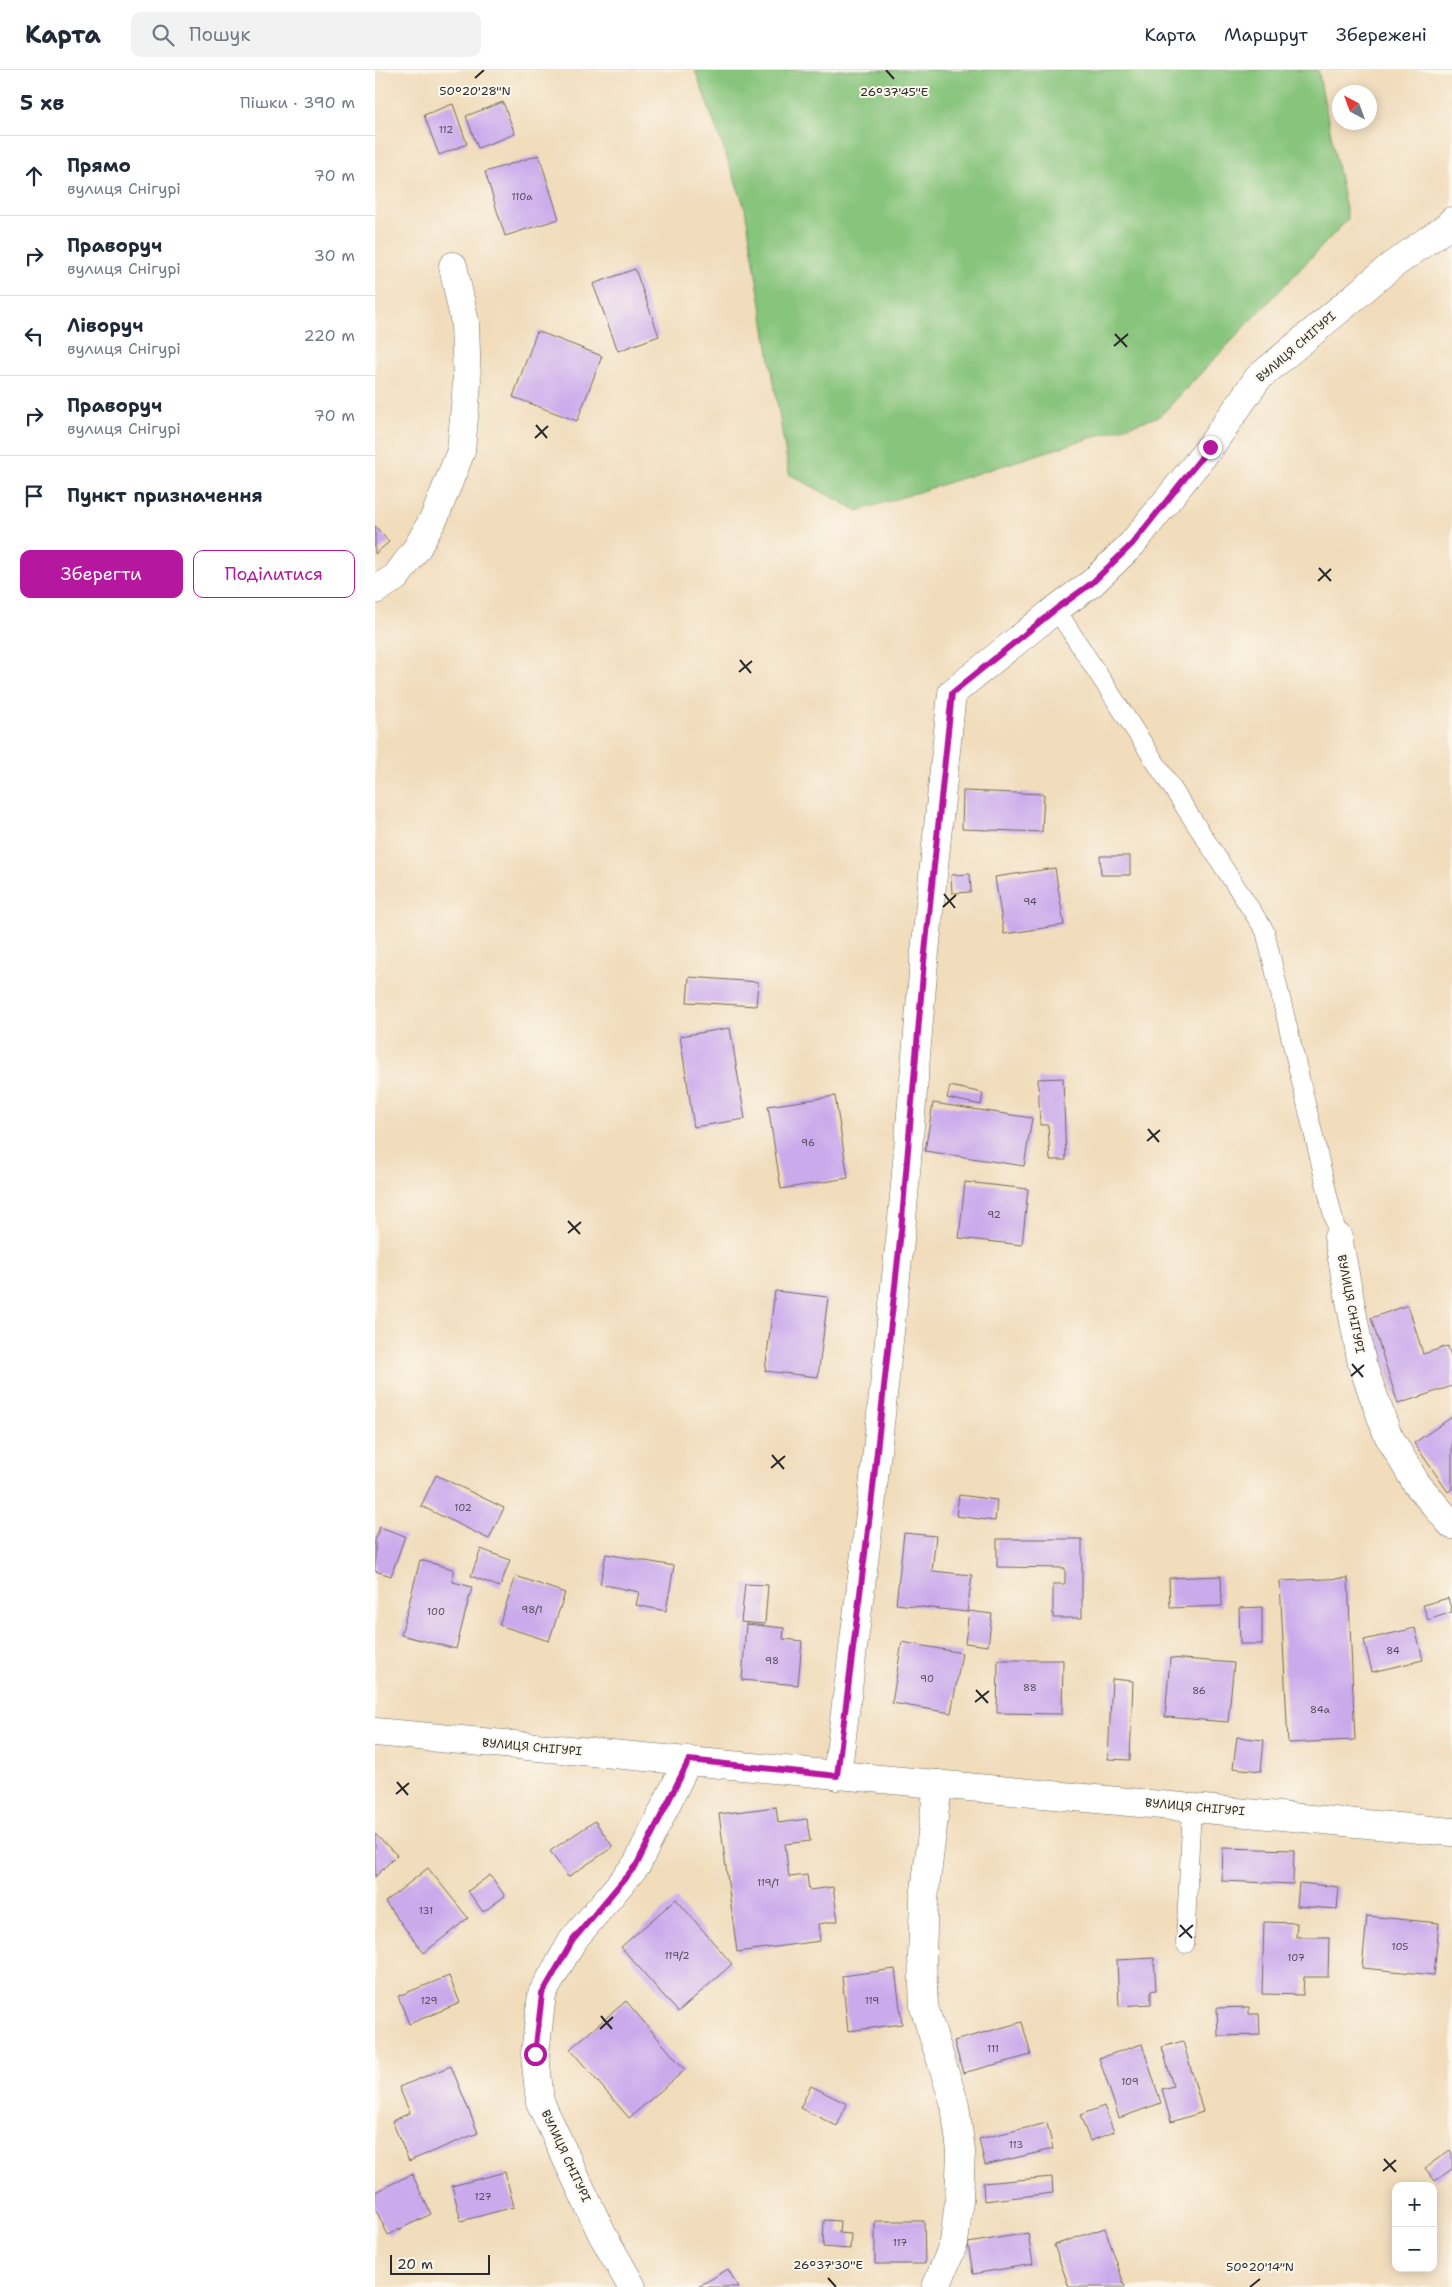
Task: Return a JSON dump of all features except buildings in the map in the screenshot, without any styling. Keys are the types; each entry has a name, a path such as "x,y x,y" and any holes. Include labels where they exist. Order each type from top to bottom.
{"street":[{"name":"ВУЛИЦЯ СНІГУРІ","path":"837,1776 870,1516 901,1231 924,962 952,693 1056,609 1092,583 1132,544 1210,447 1258,378 1389,267 1448,226 1452,221"},
{"path":"375,590 396,577 417,548 435,516 461,451 467,383 465,323 453,266"},
{"name":"ВУЛИЦЯ СНІГУРІ","path":"1338,1237 1362,1364 1387,1433 1416,1483 1452,1525"},
{"name":"ВУЛИЦЯ СНІГУРІ","path":"375,1732 1452,1832"},
{"name":"ВУЛИЦЯ СНІГУРІ","path":"632,2287 603,2234 540,2102 535,2054 542,1994 573,1940 637,1864 689,1760"},
{"path":"936,2287 954,2244 959,2200 961,2151 955,2105 940,2051 924,2007 922,1957 924,1899 938,1784"}],"lane":[{"path":"1056,609 1265,931 1338,1237"},
{"path":"1185,1944 1192,1807"}],"green space":[{"path":"695,70 1318,70 1348,219 1160,416 858,511 789,474 745,208"}],"route":[{"path":"535,2054 542,1994 573,1940 637,1864 689,1760 837,1776 871,1506 901,1231 924,962 952,693 1056,609 1092,583 1132,544 1210,447"}]}
